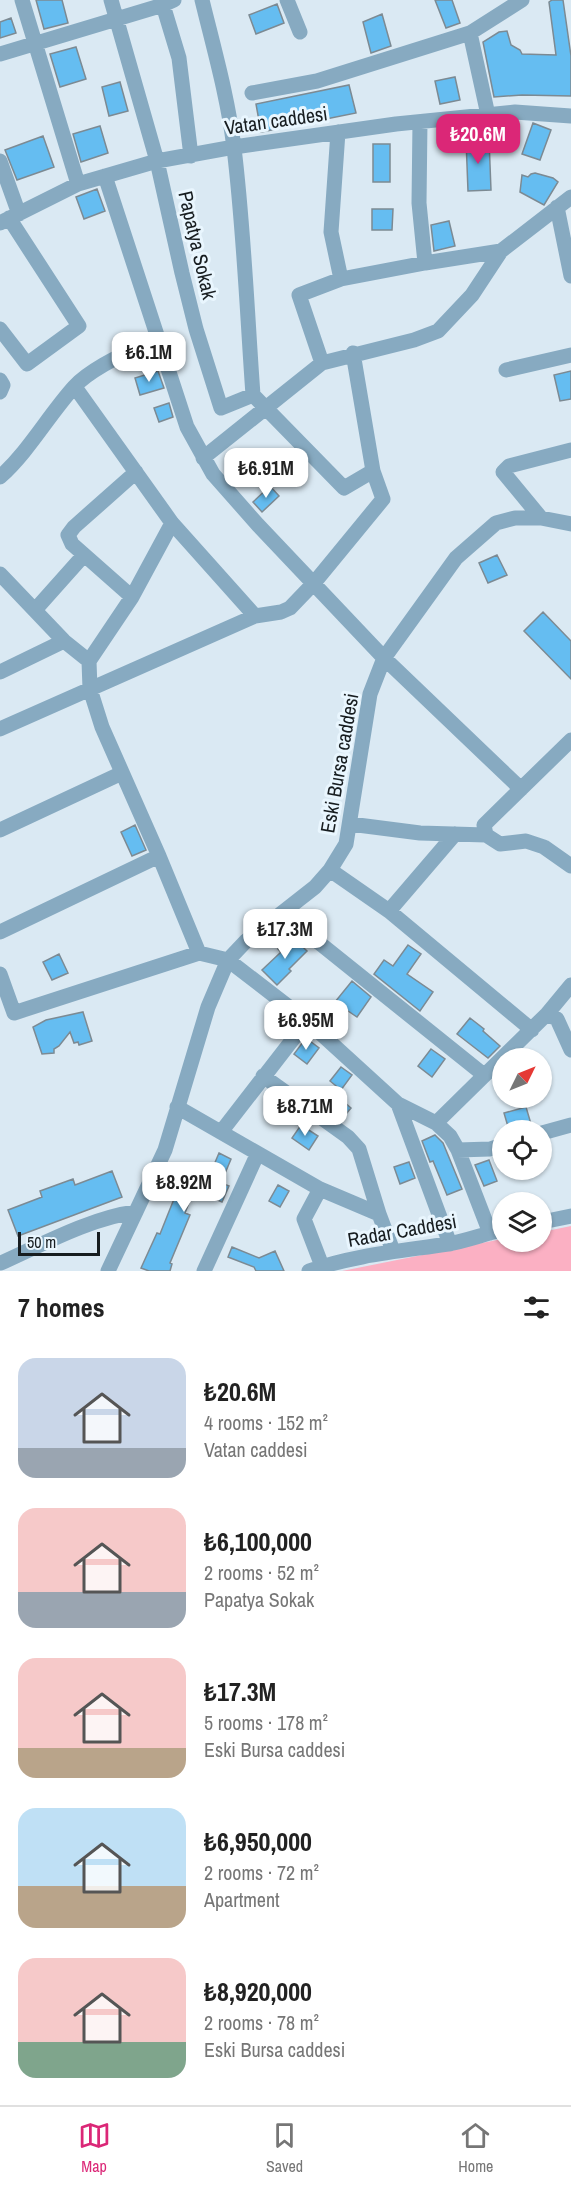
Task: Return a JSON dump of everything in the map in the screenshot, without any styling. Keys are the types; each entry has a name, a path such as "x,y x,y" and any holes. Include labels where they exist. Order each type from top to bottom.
{"street":[{"path":"22,0 78,184"},
{"path":"111,0 157,161"},
{"path":"202,0 226,98 234,147 243,238 253,394 344,488 373,471"},
{"path":"287,0 300,32"},
{"path":"252,93 317,81 470,33 522,0"},
{"path":"0,54 168,3 179,58 191,156"},
{"path":"470,33 488,115"},
{"name":"Vatan caddesi","path":"9,218 78,184 157,161 234,147 339,132 515,112 571,116"},
{"path":"420,122 419,203 425,263"},
{"path":"339,132 331,232 341,279"},
{"path":"0,161 9,218 79,326 27,364 0,329"},
{"name":"Papatya Sokak","path":"157,161 184,285 221,408 253,394"},
{"path":"105,176 187,427 213,474 384,658 521,789"},
{"path":"203,458 321,363 353,353 414,340 438,331 472,296 501,251 571,197"},
{"path":"557,207 571,276"},
{"path":"321,363 299,295 341,279 501,251"},
{"path":"0,477 13,465 75,387 88,375 158,337"},
{"path":"0,729 255,616 281,612 290,608 314,583 383,499 373,471 353,353"},
{"path":"506,370 571,355"},
{"path":"0,380 3,385 0,392"},
{"path":"75,387 172,523 255,616"},
{"path":"540,518 503,472 509,466 571,450"},
{"path":"132,597 72,544 68,535 136,472"},
{"name":"Eski Bursa caddesi","path":"108,1271 165,1149 208,1007 228,960 246,941 315,887 330,870 346,844 370,694 384,658 456,558 496,523 515,518 540,518 571,524"},
{"path":"172,523 132,597 89,661 90,688 102,727 159,855 199,953"},
{"path":"35,610 84,555"},
{"path":"0,574 64,641 89,661"},
{"path":"0,672 64,641"},
{"path":"486,835 484,825 571,740"},
{"path":"0,830 122,773"},
{"path":"350,824 420,833 486,835 500,844 526,841 544,847 570,863"},
{"path":"389,911 455,834"},
{"path":"0,932 159,855"},
{"path":"330,870 389,911 532,1030"},
{"path":"282,913 484,1075"},
{"path":"0,974 14,1013 199,953 228,960 307,1021 399,1104 436,1124 450,1136 492,1223"},
{"path":"436,1124 548,1014 571,985"},
{"path":"548,1014 557,1019 571,1050"},
{"path":"221,1132 307,1021"},
{"path":"263,1076 348,1137 359,1149 393,1251"},
{"path":"399,1104 450,1244"},
{"path":"177,1107 257,1155 320,1189 379,1214"},
{"path":"552,1130 571,1125"},
{"path":"458,1150 492,1148"},
{"path":"204,1271 257,1155"},
{"path":"315,1269 304,1219 320,1189"},
{"path":"2,1264 119,1214 136,1212"},
{"path":"552,1220 571,1216"},
{"name":"Radar Caddesi","path":"315,1269 393,1251 450,1244 492,1233"}],"shaded area":[{"path":"571,1226 571,1271 342,1271 492,1241 492,1252 552,1252 552,1230"}],"building":[{"path":"36,0 62,0 68,23 44,29"},
{"path":"435,0 452,0 460,23 446,28"},
{"path":"563,0 571,56 571,96 494,97 483,42 499,32 507,31 511,45 520,50 522,54 556,55 549,2"},
{"path":"277,4 284,23 256,34 249,15"},
{"path":"382,14 391,46 371,53 363,22"},
{"path":"11,18 16,33 0,38 0,22"},
{"path":"76,47 86,79 60,87 50,54"},
{"path":"455,77 460,100 440,104 435,81"},
{"path":"120,82 128,111 109,116 102,87"},
{"path":"349,85 356,113 261,132 256,104"},
{"path":"533,123 551,130 540,160 522,154"},
{"path":"100,126 108,153 81,162 73,134"},
{"path":"43,136 54,167 17,180 5,150"},
{"path":"466,139 489,139 491,190 468,191"},
{"path":"373,144 390,144 390,182 373,182"},
{"path":"535,173 553,178 558,182 544,205 520,192 522,175 528,177"},
{"path":"97,189 105,211 84,219 76,197"},
{"path":"372,209 393,209 392,230 372,230"},
{"path":"449,221 455,246 434,251 431,225"},
{"path":"158,371 164,388 140,395 135,378"},
{"path":"571,371 571,399 560,401 554,375"},
{"path":"169,403 173,417 159,422 154,408"},
{"path":"270,486 279,496 262,512 253,502"},
{"path":"497,555 507,575 488,583 479,563"},
{"path":"543,612 571,641 571,679 524,631"},
{"path":"135,825 146,850 132,856 121,832"},
{"path":"291,936 307,951 277,985 262,970 281,952 278,949"},
{"path":"408,945 421,954 407,974 433,992 420,1011 374,974 384,960 393,966"},
{"path":"59,954 68,973 52,980 43,962"},
{"path":"352,981 371,997 357,1017 348,1011 336,1028 322,1018"},
{"path":"83,1012 92,1041 79,1045 78,1042 74,1043 70,1032 54,1049 54,1053 42,1054 33,1027 46,1020"},
{"path":"470,1018 500,1046 492,1048 492,1054 488,1058 457,1034"},
{"path":"306,1038 319,1048 307,1064 294,1054"},
{"path":"431,1049 445,1059 432,1077 418,1066"},
{"path":"341,1067 352,1075 341,1090 330,1081"},
{"path":"335,1094 351,1108 341,1120 323,1107"},
{"path":"526,1108 530,1120 506,1120 504,1113"},
{"path":"301,1125 318,1136 309,1150 292,1138"},
{"path":"435,1135 443,1143 462,1189 447,1195 422,1141"},
{"path":"219,1153 231,1159 221,1183 229,1186 222,1202 194,1190 185,1213 190,1215 170,1263 172,1264 170,1271 149,1271 141,1268 157,1233 160,1234 182,1179 177,1177 181,1167 208,1179"},
{"path":"489,1160 492,1180 497,1181 484,1186 475,1165"},
{"path":"409,1162 415,1178 400,1184 394,1167"},
{"path":"112,1171 122,1197 18,1236 8,1210 42,1197 40,1191 73,1179 75,1185"},
{"path":"278,1185 289,1191 280,1207 269,1201"},
{"path":"232,1247 259,1258 275,1251 284,1271 256,1271 254,1267 228,1257"}]}
